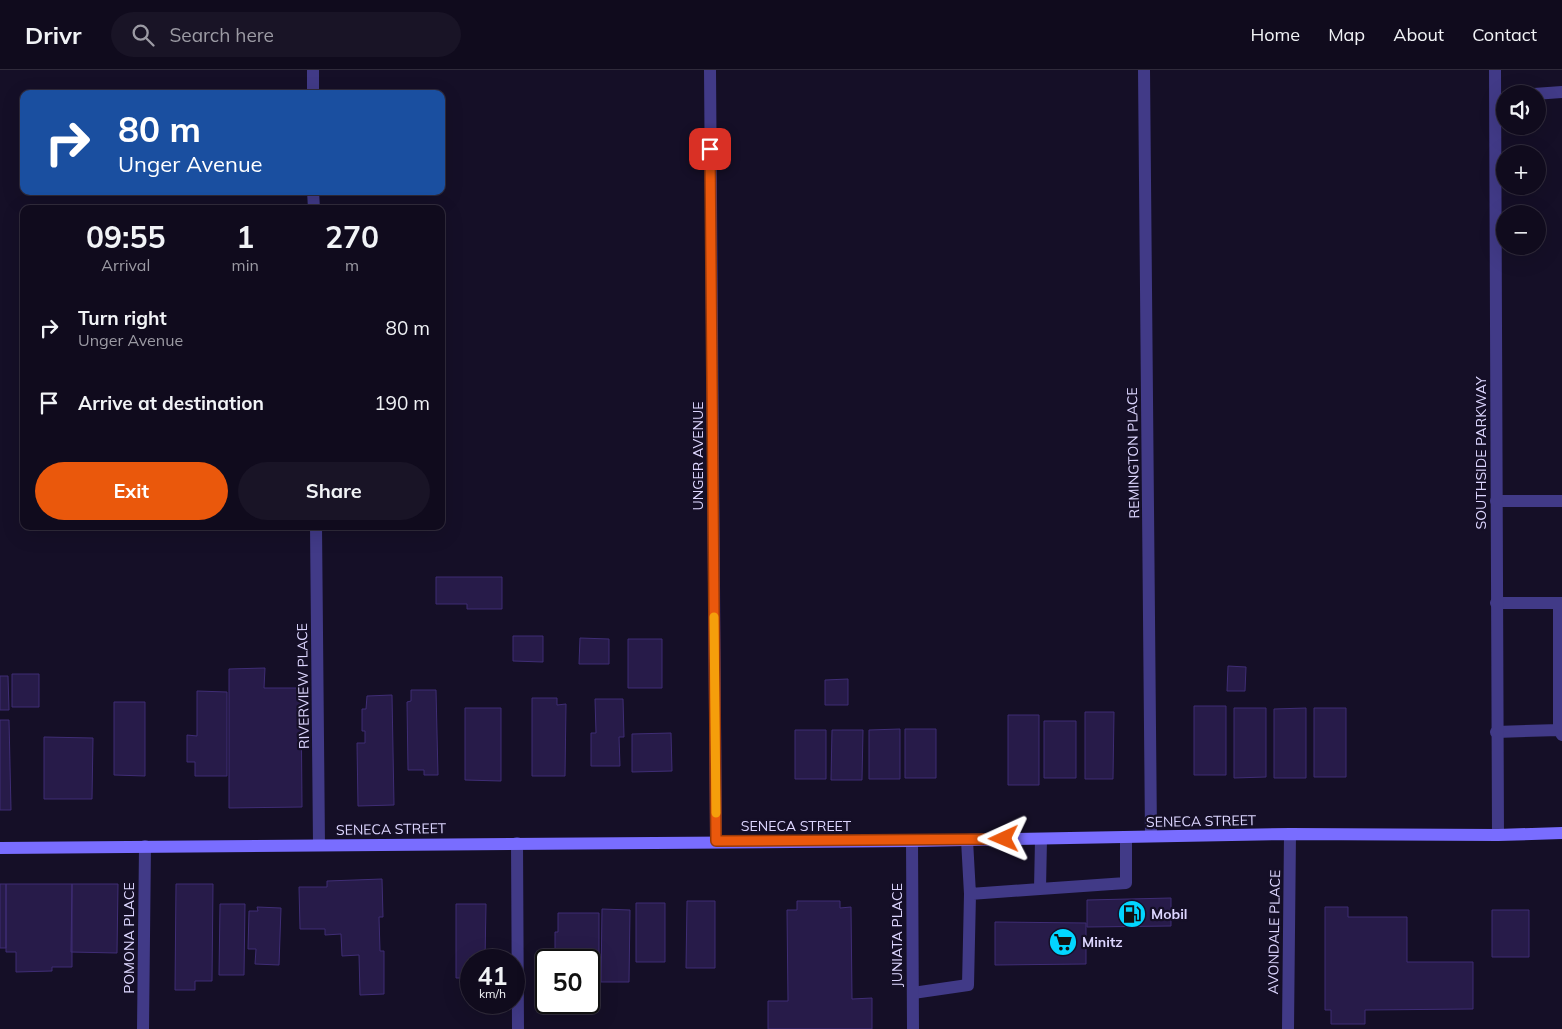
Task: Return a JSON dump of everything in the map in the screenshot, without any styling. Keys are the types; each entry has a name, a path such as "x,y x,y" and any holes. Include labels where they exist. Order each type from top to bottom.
{"main road":[{"name":"SENECA STREET","path":"0,848 716,841 912,841 1290,834 1498,835 1562,833"}],"street":[{"path":"313,70 313,90"},
{"name":"UNGER AVENUE","path":"710,70 716,841"},
{"name":"REMINGTON PLACE","path":"1144,70 1151,836"},
{"name":"SOUTHSIDE PARKWAY","path":"1496,70 1498,85"},
{"path":"1546,93 1562,92"},
{"name":"SOUTHSIDE PARKWAY","path":"1498,835 1496,501 1500,135"},
{"path":"1496,501 1562,501"},
{"name":"RIVERVIEW PLACE","path":"316,530 319,845"},
{"path":"1496,603 1560,603 1560,732 1496,732"},
{"name":"AVONDALE PLACE","path":"1288,1029 1290,834"},
{"path":"970,894 1126,883 1126,837"},
{"path":"1040,889 1041,838"},
{"path":"912,992 968,985 970,894 967,840"},
{"name":"JUNIATA PLACE","path":"912,841 913,1029"},
{"path":"517,843 518,1029"},
{"name":"POMONA PLACE","path":"143,1029 144,846"}],"building":[{"path":"436,577 502,577 502,609 467,609 467,604 436,604"},
{"path":"513,636 543,636 543,662 513,661"},
{"path":"580,638 609,639 609,664 579,664"},
{"path":"628,639 662,639 662,688 628,688"},
{"path":"1228,666 1246,667 1245,691 1227,691"},
{"path":"265,668 264,688 301,688 302,807 229,808 229,669"},
{"path":"12,674 39,674 39,707 12,707"},
{"path":"0,676 8,676 9,710 0,710"},
{"path":"848,679 848,705 825,705 825,680"},
{"path":"411,690 436,690 438,775 424,775 424,770 408,770 407,702 411,701"},
{"path":"197,691 227,692 227,776 195,776 195,762 187,762 187,735 197,736"},
{"path":"392,695 394,805 358,806 357,743 365,743 365,731 362,731 362,709 366,709 367,696"},
{"path":"532,698 557,698 557,705 566,704 565,776 532,776"},
{"path":"595,699 623,699 624,737 619,737 620,766 591,766 591,733 596,733"},
{"path":"114,702 145,702 145,776 114,775"},
{"path":"1194,706 1226,706 1226,775 1194,775"},
{"path":"465,708 501,708 501,781 465,780"},
{"path":"1234,708 1266,708 1266,777 1234,778"},
{"path":"1306,708 1306,778 1274,778 1274,709"},
{"path":"1314,708 1346,708 1346,777 1314,777"},
{"path":"1085,712 1114,712 1113,779 1085,779"},
{"path":"1008,715 1039,715 1039,785 1008,785"},
{"path":"0,720 9,720 11,810 0,810"},
{"path":"1044,721 1076,721 1076,778 1044,778"},
{"path":"900,729 900,779 869,779 869,730"},
{"path":"905,729 936,729 936,778 905,778"},
{"path":"795,730 826,730 826,779 795,779"},
{"path":"832,730 863,730 862,780 831,780"},
{"path":"671,733 672,771 632,772 632,734"},
{"path":"44,737 93,738 92,799 44,799"},
{"path":"382,879 383,917 379,917 380,951 384,951 384,994 360,995 359,955 342,956 341,934 325,935 325,929 300,929 299,887 327,887 327,881"},
{"path":"0,884 6,884 6,948 0,948"},
{"path":"6,884 72,884 72,967 52,967 52,971 16,972 16,952 6,952"},
{"path":"72,884 118,884 117,953 71,952"},
{"path":"176,884 213,884 212,981 195,981 195,990 175,990"},
{"path":"1171,898 1171,926 1087,927 1087,900"},
{"path":"687,901 715,901 715,968 686,968"},
{"path":"797,901 840,901 840,908 851,907 852,999 872,998 872,1029 768,1029 768,1001 788,1001 787,910 797,910"},
{"path":"636,903 665,903 665,962 636,962"},
{"path":"220,904 245,904 244,975 219,975"},
{"path":"456,904 486,904 485,949 460,949 460,978 456,978"},
{"path":"257,907 281,908 279,965 255,964 256,949 248,949 249,911 258,911"},
{"path":"1325,907 1348,907 1348,917 1407,917 1407,962 1473,962 1473,1009 1365,1010 1365,1024 1331,1024 1331,1010 1325,1010"},
{"path":"602,909 630,910 629,982 601,982"},
{"path":"1492,910 1529,910 1529,957 1492,957"},
{"path":"558,913 599,913 599,949 555,949 555,932 558,932"},
{"path":"995,922 1086,923 1086,964 995,965"}],"slow traffic":[{"path":"714,617 716,813"}],"place":[{"name":"Mobil","path":"1132,914"},
{"name":"Minitz","path":"1063,942"}],"route":[{"path":"710,149 716,841 1004,839"}]}
